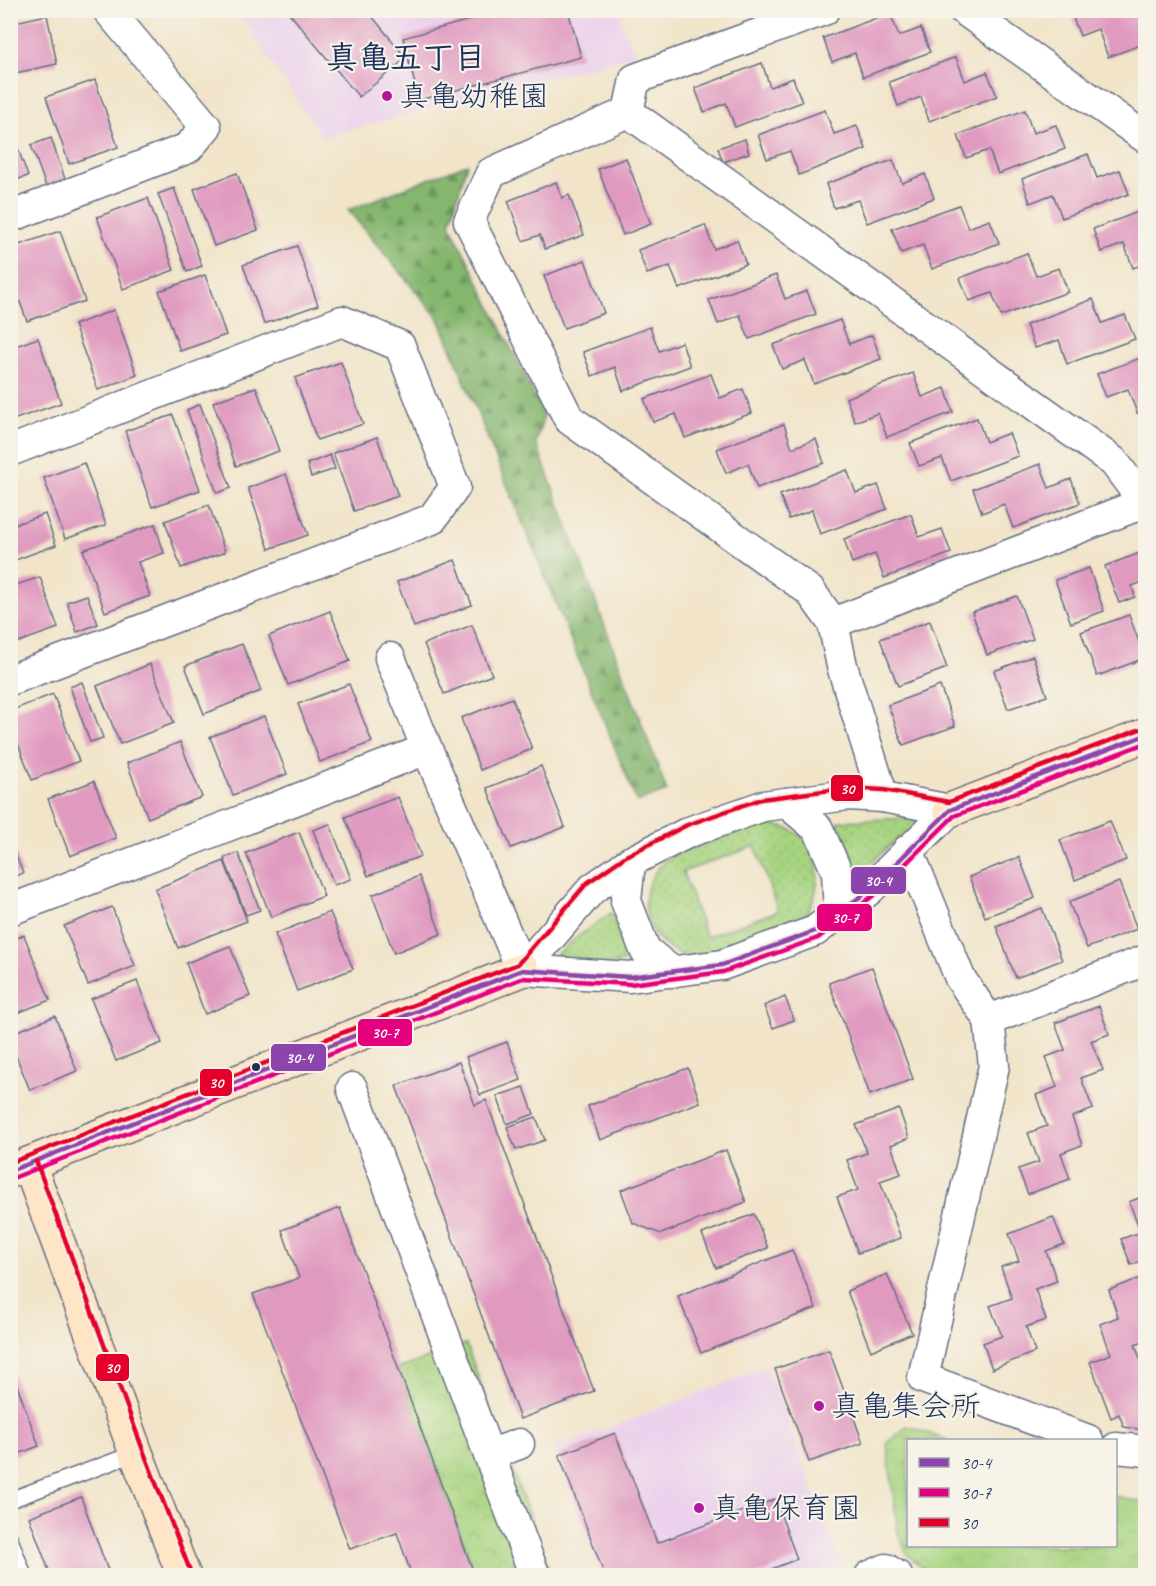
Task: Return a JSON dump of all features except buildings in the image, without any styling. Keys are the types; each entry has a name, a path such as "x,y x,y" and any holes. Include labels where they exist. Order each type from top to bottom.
{"street":[{"path":"10,217 188,148 206,127 108,10"},
{"path":"628,112 635,79 824,10"},
{"path":"964,10 1146,138"},
{"path":"628,112 1114,462 1145,503 833,623"},
{"path":"628,112 491,173 469,221 569,419 810,591 833,623 842,666 883,797"},
{"path":"10,451 342,321 400,346 455,487 432,519 10,680"},
{"path":"390,658 522,970"},
{"path":"184,1575 20,1167 522,970 630,977 672,972 722,965 815,931 869,890 950,810 1146,735"},
{"path":"10,910 427,749"},
{"path":"522,970 592,889 630,862 689,831 763,806 848,795 883,797 950,810"},
{"path":"788,803 818,829 837,872 839,913"},
{"path":"908,850 960,978 989,1020 994,1066 923,1378 1085,1439"},
{"path":"630,862 626,901 645,951 672,972"},
{"path":"989,1020 1146,960"},
{"path":"351,1088 535,1575"},
{"path":"489,1455 519,1444"},
{"path":"1117,1448 1146,1451"},
{"path":"870,1575 886,1569 897,1575"}],"lane":[{"path":"10,1500 136,1453"},
{"path":"10,1539 24,1575"}],"shaded area":[{"name":"真亀幼稚園","path":"237,11 618,11 635,55 322,137"},
{"name":"真亀保育園","path":"767,1367 843,1568 822,1576 602,1575 554,1449"}],"green space":[{"path":"467,164 450,224 544,415 536,443 667,791 637,802 439,319 348,210"},
{"path":"914,818 917,828 897,840 857,874 851,871 848,848 836,827 840,821"},
{"path":"759,824 774,825 794,831 807,843 813,854 818,879 812,903 806,914 792,928 702,958 683,955 668,947 656,936 648,922 645,906 647,889 654,873 673,855","holes":["755,846 778,911 706,937 683,872"]},
{"path":"611,913 615,918 624,947 631,955 630,959 615,964 561,964 557,954"},
{"path":"466,1344 551,1575 476,1575 398,1369"},
{"path":"907,1426 945,1439 907,1439 907,1547 1117,1547 1117,1496 1145,1503 1145,1575 931,1575 907,1554 898,1533 887,1444"}],"transit line":[{"name":"30","path":"10,1163 518,964 587,883 626,856 687,825 761,799 847,788 884,790 949,802 1143,728"},
{"name":"30-4","path":"10,1171 522,970 630,977 722,965 815,931 869,890 950,810 1146,735"},
{"name":"30-7","path":"13,1178 523,978 630,984 723,972 818,938 874,895 954,816 1146,743"},
{"name":"30","path":"36,1161 191,1573"}],"place":[{"name":"真亀幼稚園","path":"387,96"},
{"name":"真亀集会所","path":"819,1406"},
{"name":"真亀保育園","path":"699,1508"}],"district":[{"name":"真亀五丁目","path":"406,57"}]}
